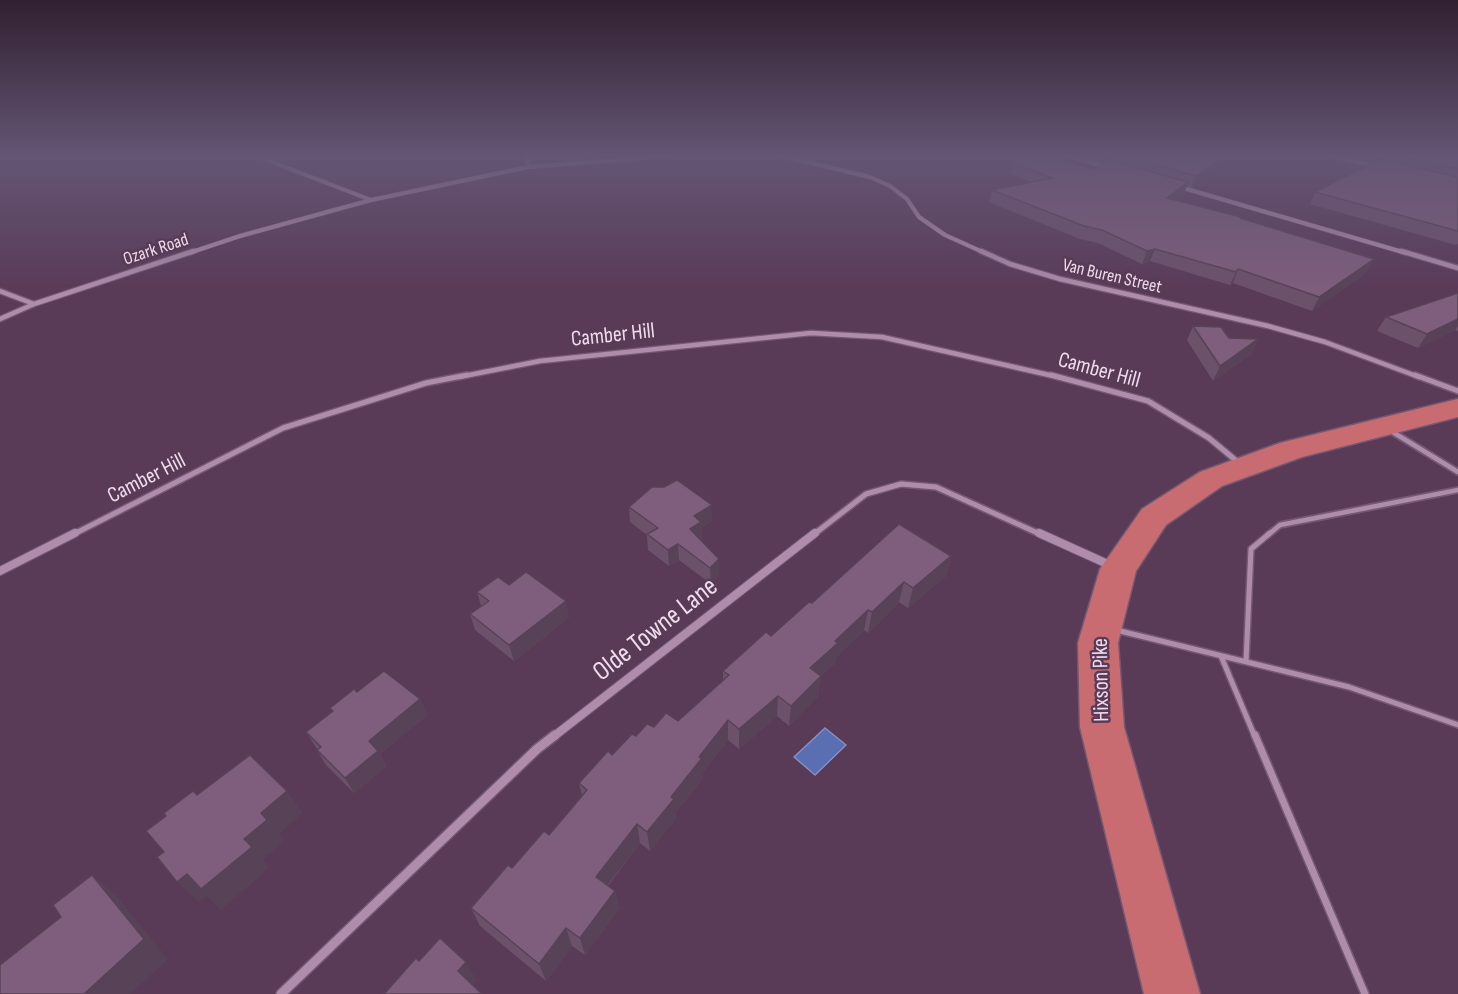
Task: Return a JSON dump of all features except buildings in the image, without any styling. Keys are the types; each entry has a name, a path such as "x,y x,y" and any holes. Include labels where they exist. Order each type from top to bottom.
{"main road":[{"name":"Hixson Pike","path":"1172,994 1102,727 1098,642 1118,569 1154,517 1211,479 1291,450 1458,408"}],"street":[{"name":"Ozark Road","path":"0,319 34,304 240,236 366,201"},
{"name":"Van Buren Street","path":"908,201 919,217 945,235 1010,264 1060,279 1268,326 1325,342 1458,391"},
{"path":"1227,201 1458,268"},
{"path":"0,291 34,304"},
{"name":"Camber Hill","path":"0,571 283,428 426,383 540,361 800,334 882,337 1064,378 1148,401 1209,438 1244,467"},
{"name":"Olde Towne Lane","path":"281,994 537,749 866,494 901,484 936,487 1118,569"}],"lane":[{"path":"1384,427 1458,472"},
{"path":"1246,662 1251,549 1280,525 1458,490"},
{"path":"1102,627 1349,687 1458,725"},
{"path":"1221,656 1365,994"}],"water":[{"path":"825,728 846,745 815,775 794,757"}]}
